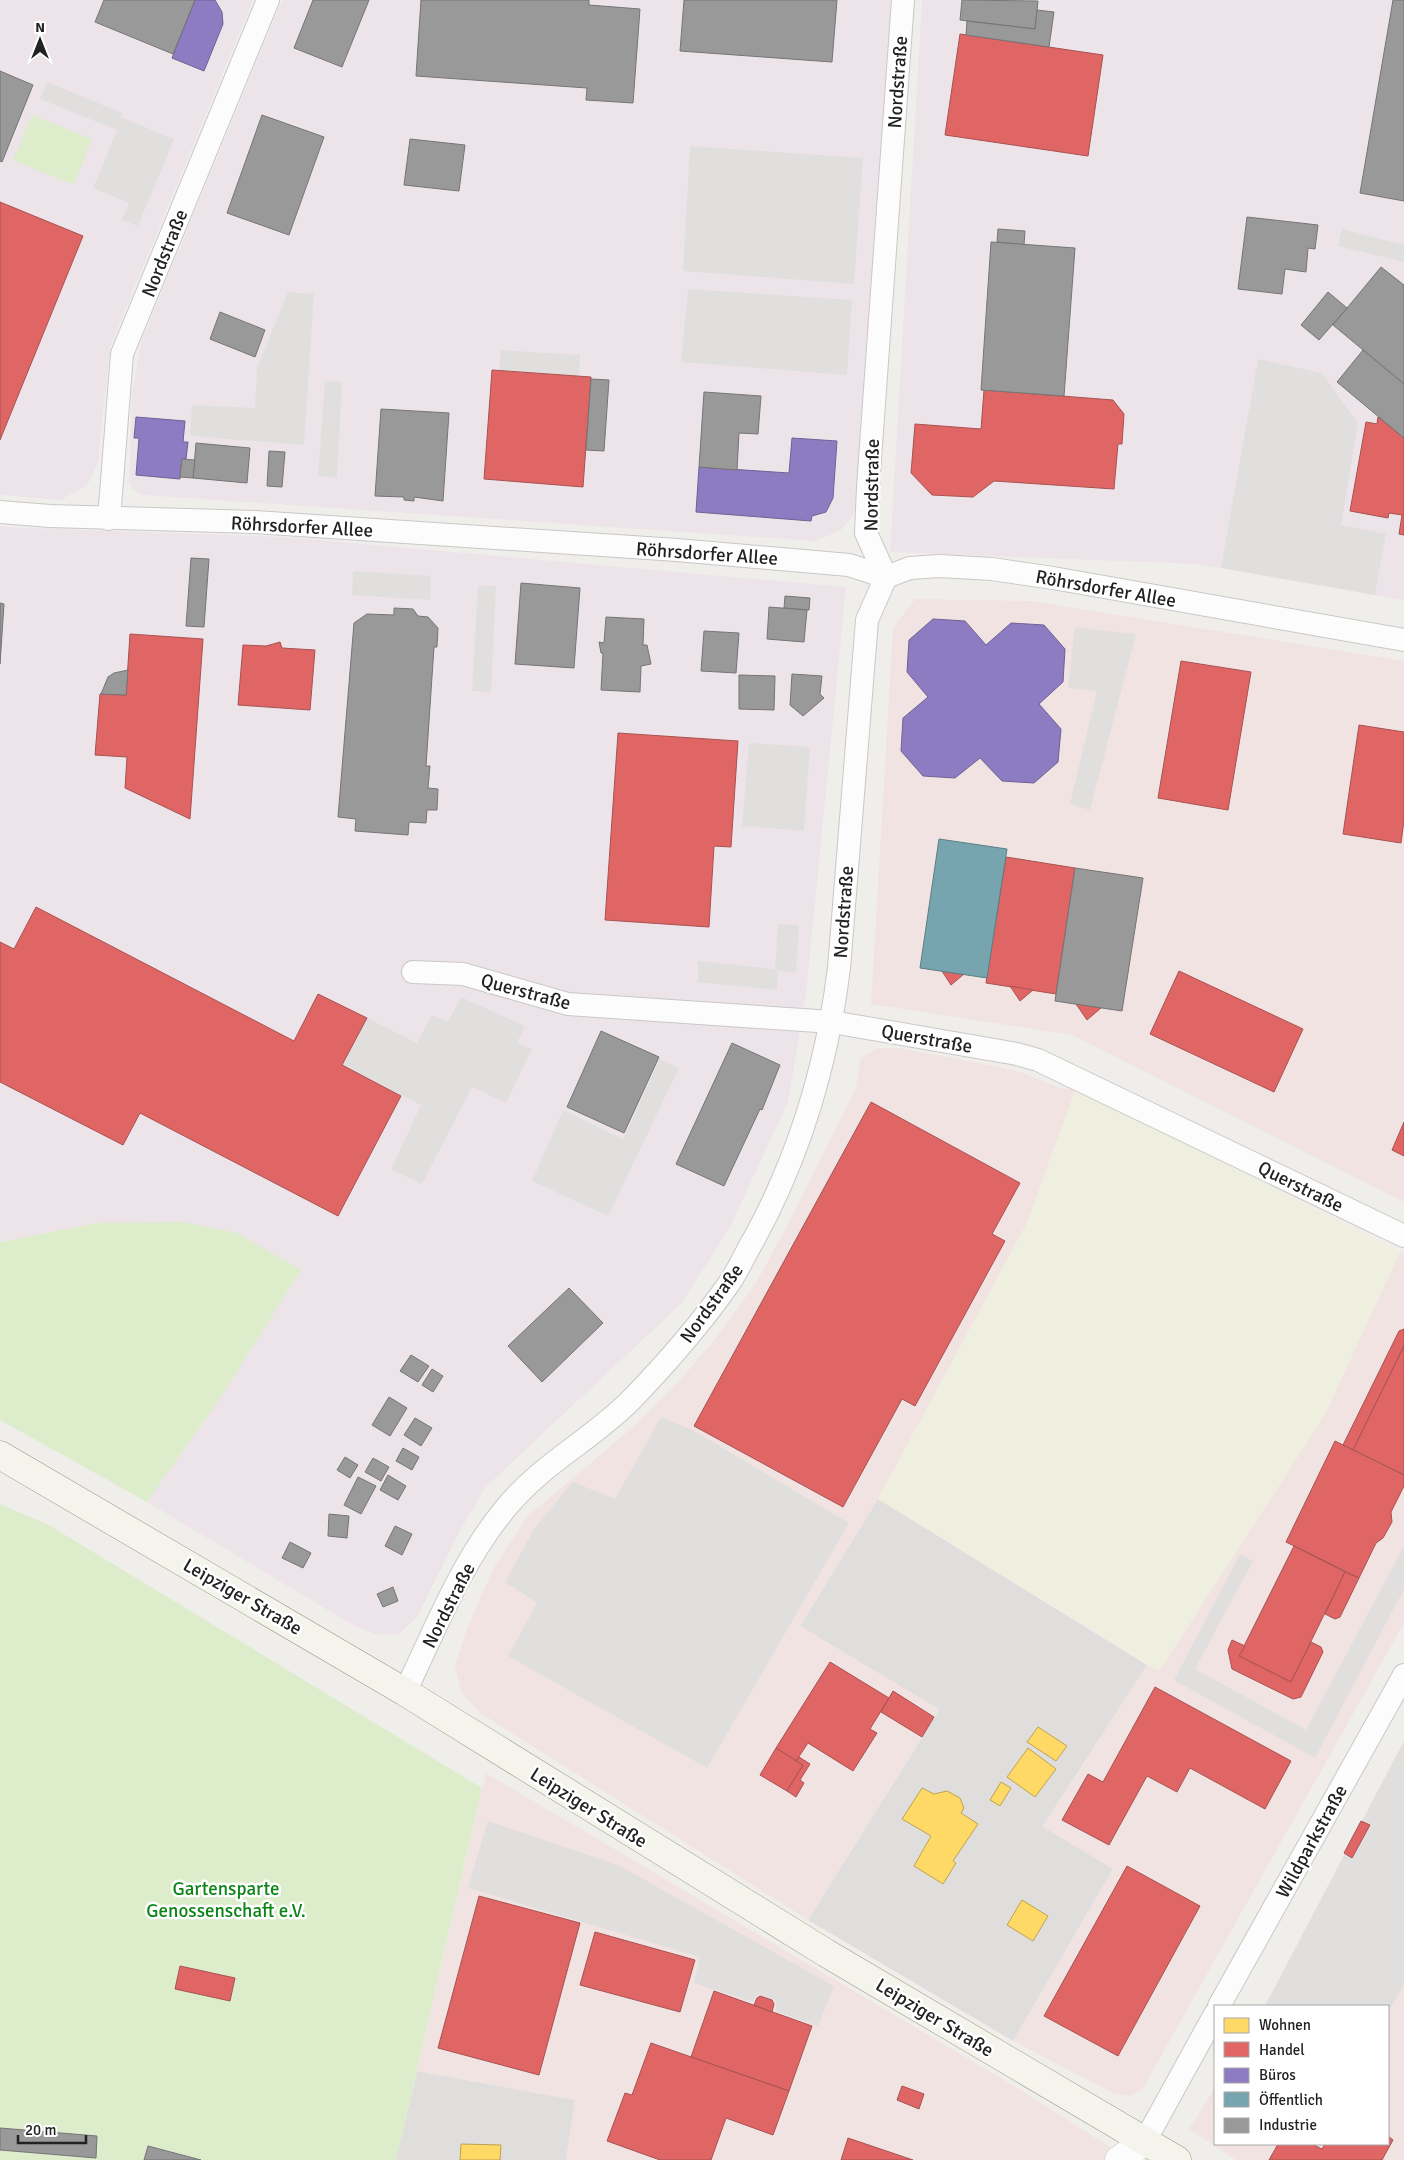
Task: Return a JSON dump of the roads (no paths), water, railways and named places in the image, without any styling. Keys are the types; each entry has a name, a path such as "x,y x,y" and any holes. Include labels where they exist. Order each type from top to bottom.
{"main road":[{"name":"Leipziger Straße","path":"0,1455 405,1692 826,1953 1177,2160"}],"street":[{"name":"Nordstraße","path":"110,518 122,354 268,0"},
{"name":"Nordstraße","path":"405,1692 458,1584 483,1539 505,1508 545,1469 628,1402 675,1351 729,1284 774,1203 809,1117 832,1022 867,620 886,577 866,533 903,0"},
{"name":"Röhrsdorfer Allee","path":"0,512 110,518 255,522 677,550 849,565 886,577 910,568 939,566 992,569 1404,640"},
{"name":"Querstraße","path":"413,972 463,974 568,1004 832,1022 1017,1054 1038,1060 1404,1236"},
{"name":"Wildparkstraße","path":"1221,2005 1404,1675"},
{"path":"1119,2160 1145,2141 1214,2016"}],"park label":[{"name":"Gartensparte Genossenschaft e.V.","path":"226,1899"}]}
